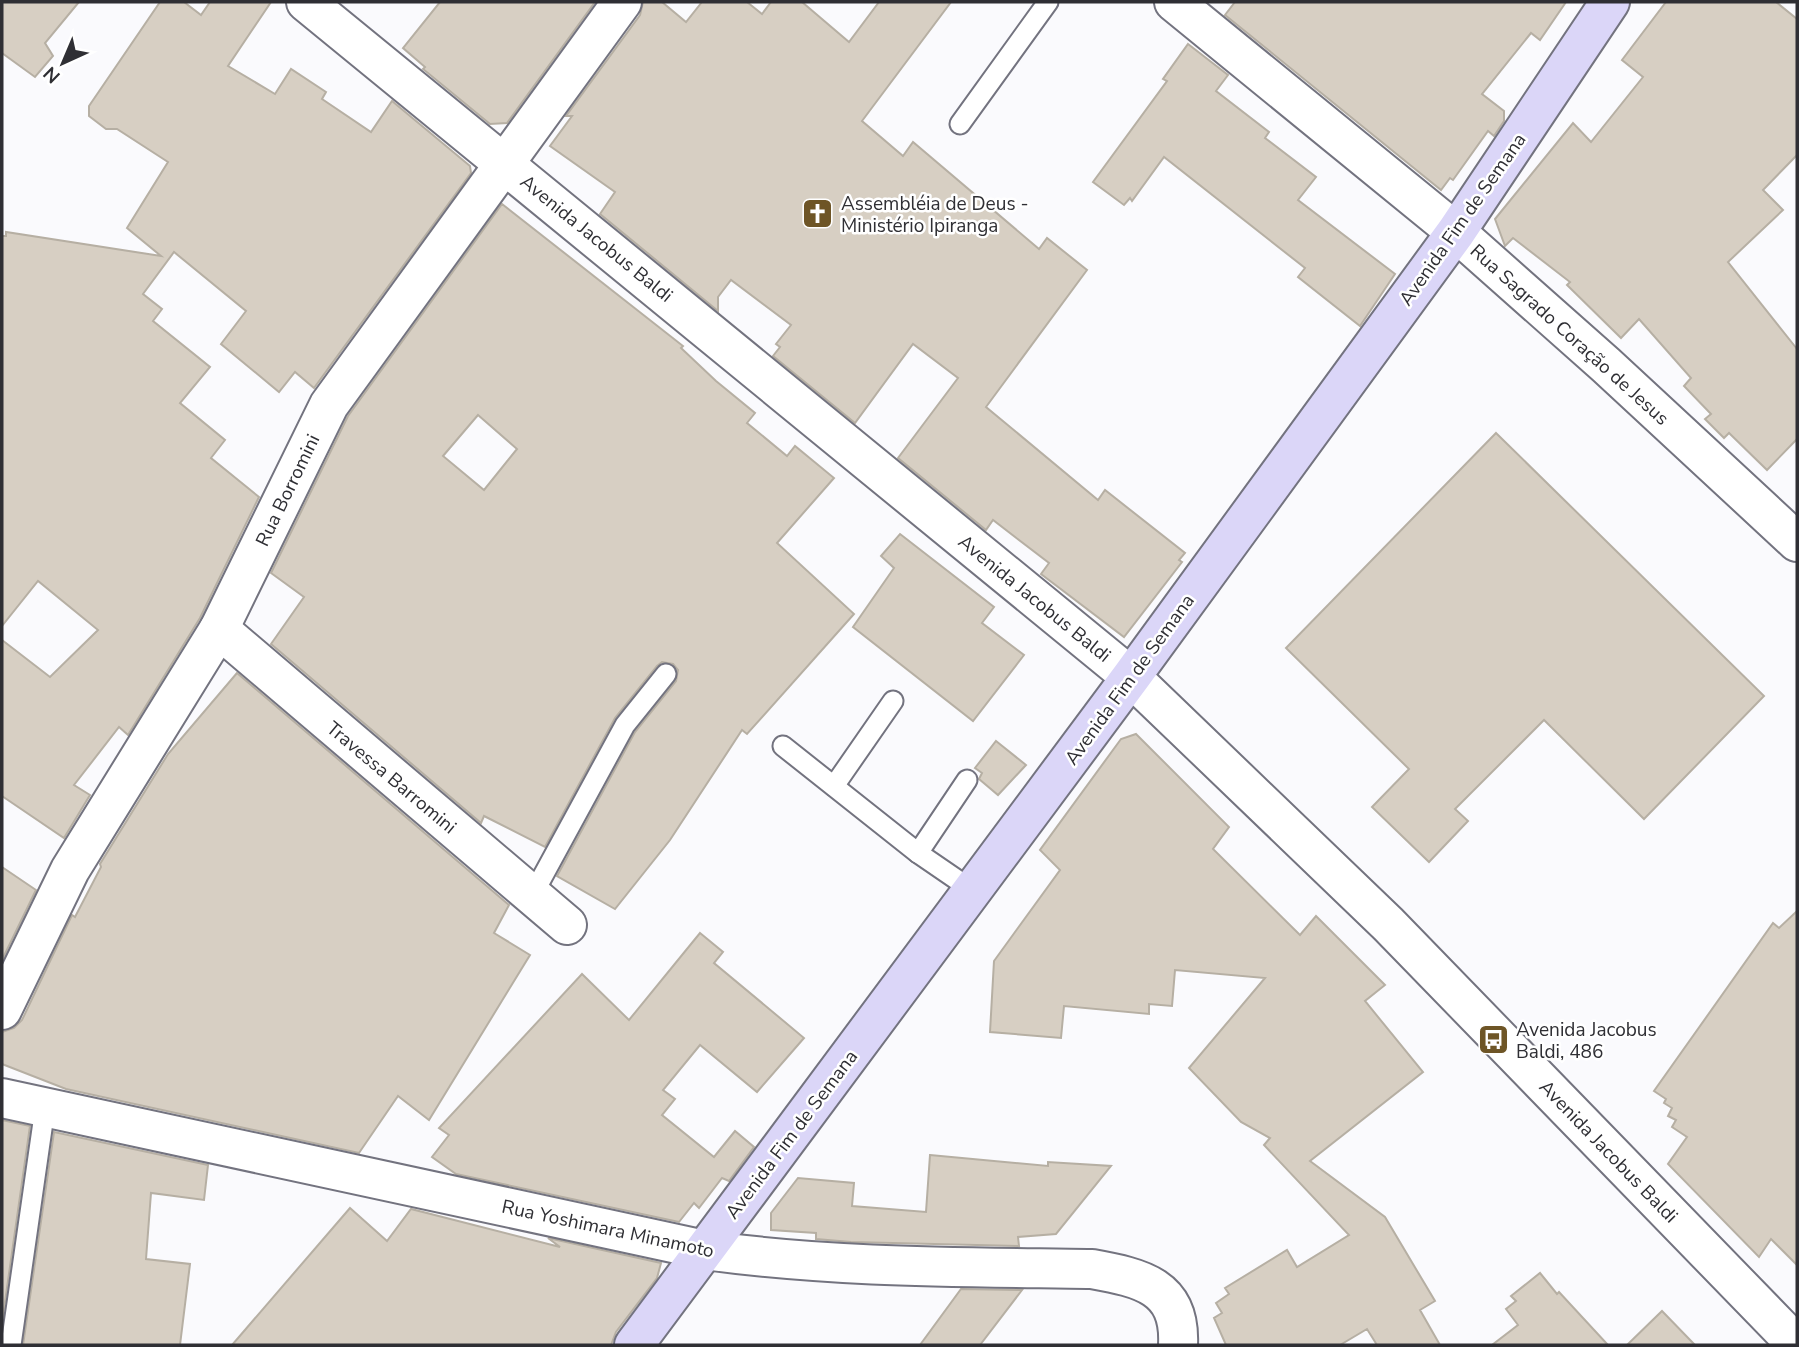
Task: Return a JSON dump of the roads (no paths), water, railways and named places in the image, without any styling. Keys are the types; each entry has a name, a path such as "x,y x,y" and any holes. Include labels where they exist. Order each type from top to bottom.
{"street":[{"name":"Avenida Jacobus Baldi","path":"306,2 1131,677 1388,924 1797,1345"},
{"name":"Rua Borromini","path":"2,1010 70,870 219,629 329,405 622,2"},
{"name":"Rua Sagrado Coração de Jesus","path":"1174,2 1456,232 1606,365 1797,542"},
{"name":"Avenida Fim de Semana","path":"635,1345 1131,677 1456,232 1609,2"},
{"name":"Travessa Barromini","path":"219,629 566,925"},
{"name":"Rua Yoshimara Minamoto","path":"2,1098 705,1250 782,1261 852,1265 1092,1269 1130,1276 1153,1286 1170,1302 1179,1326 1178,1345"}],"lane":[{"path":"960,124 1048,2"},
{"path":"532,896 625,725 666,674"},
{"path":"834,786 893,701"},
{"path":"783,746 918,853 972,890"},
{"path":"918,853 967,780"},
{"path":"11,1345 45,1108"}],"place":[{"name":"Assembléia de Deus - Ministério Ipiranga","path":"818,214"},
{"name":"Avenida Jacobus Baldi, 486","path":"1493,1040"}]}
